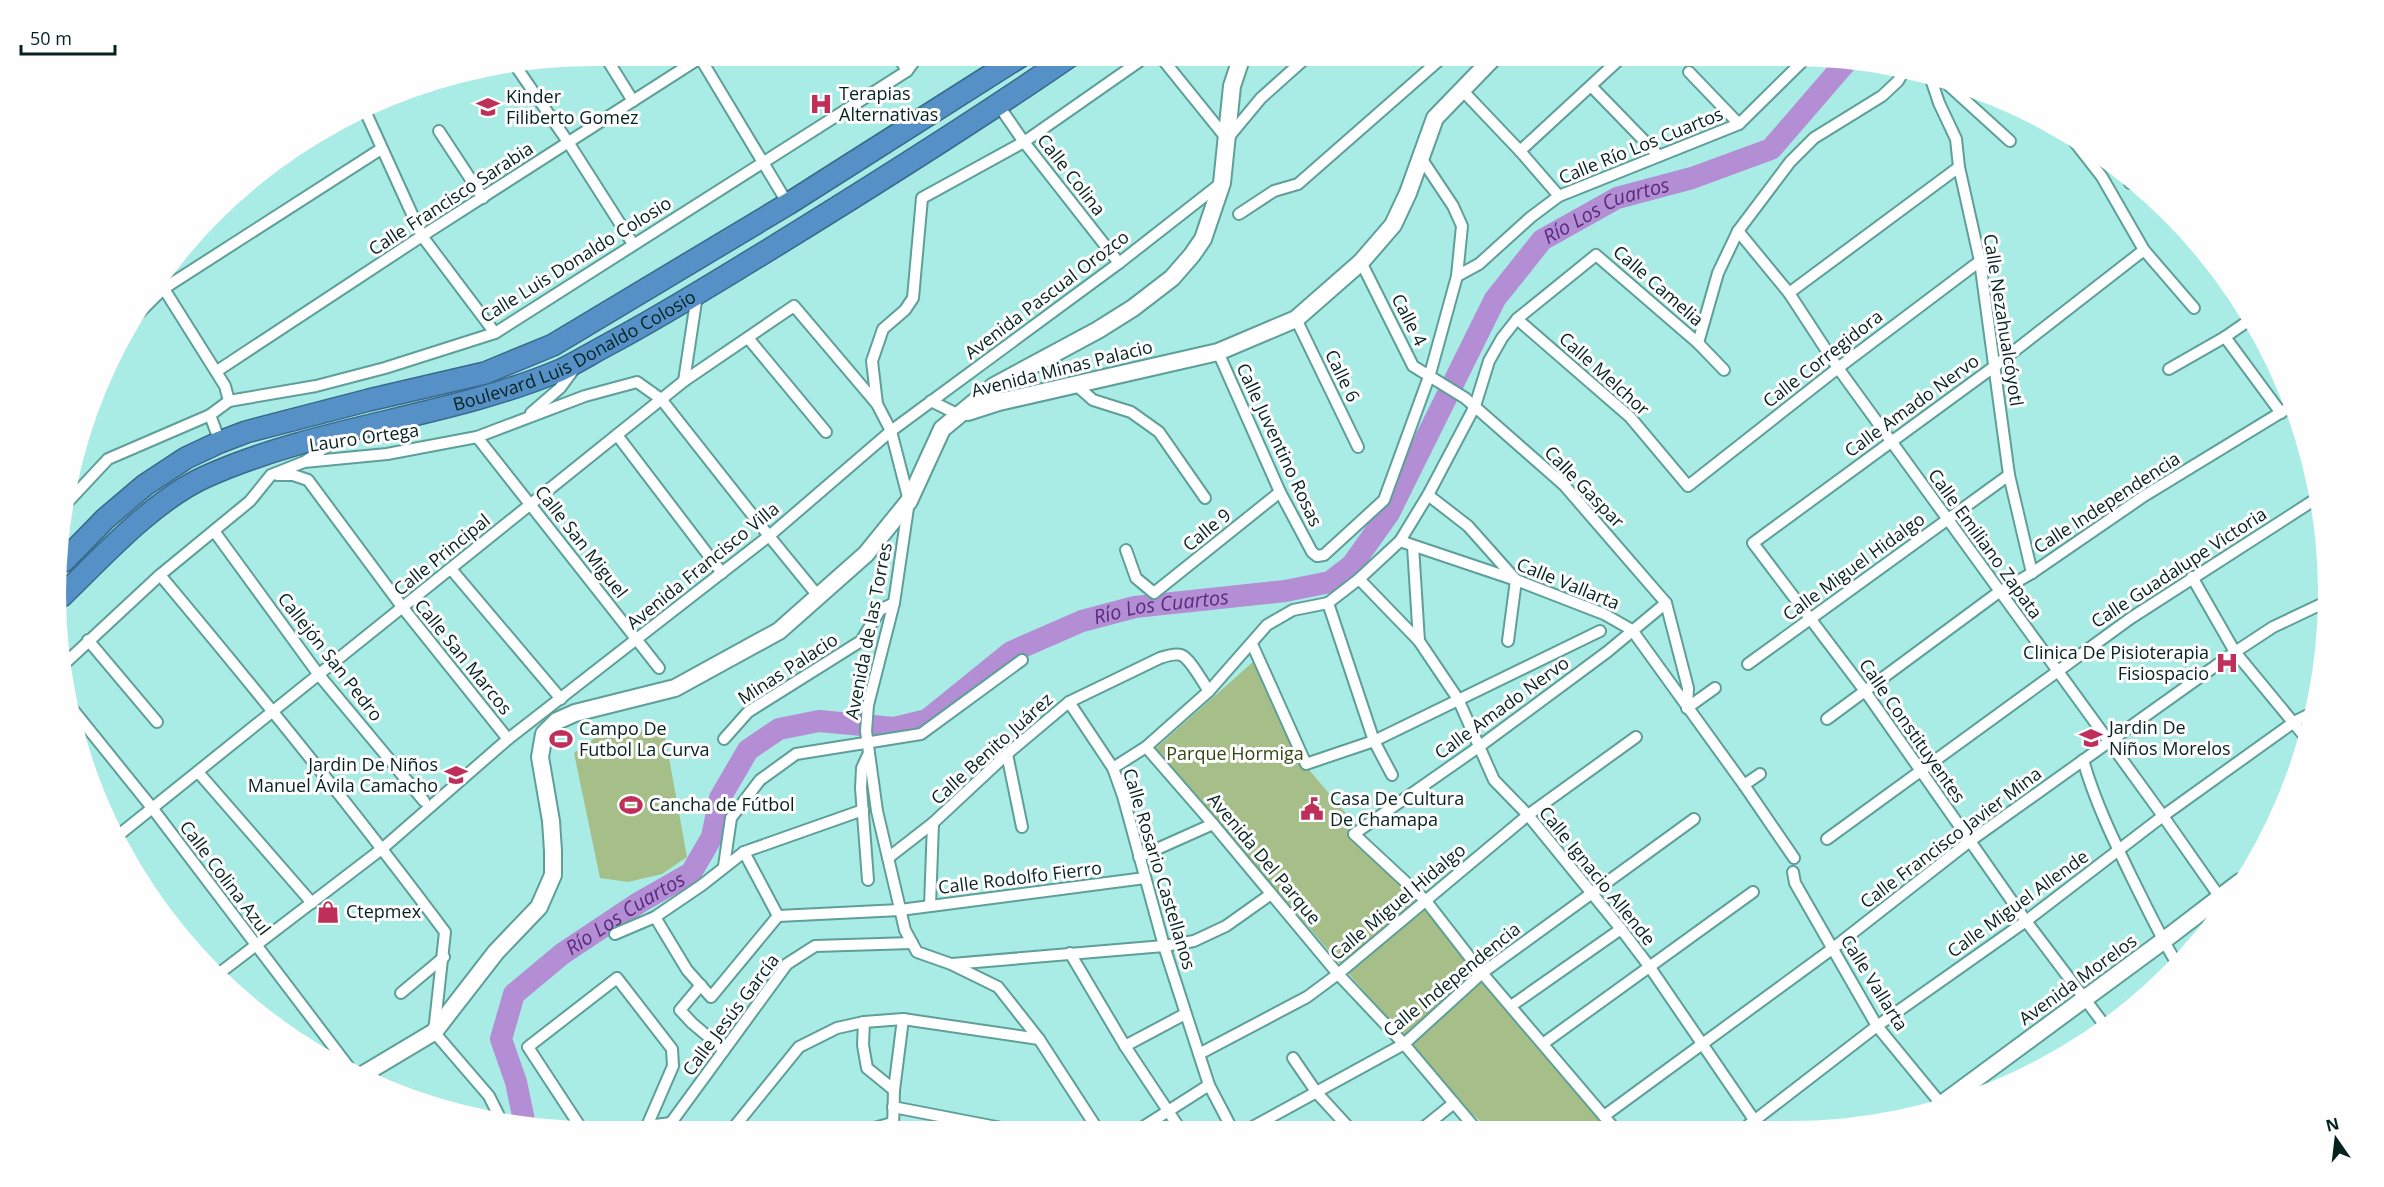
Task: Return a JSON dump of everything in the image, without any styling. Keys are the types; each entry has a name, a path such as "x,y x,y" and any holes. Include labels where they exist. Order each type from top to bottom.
{"highway":[{"name":"Boulevard Luis Donaldo Colosio","path":"67,557 105,519 145,485 186,458 220,442 246,432 485,372 543,349 638,296 1005,66"},
{"name":"Boulevard Luis Donaldo Colosio","path":"66,592 124,536 160,506 203,478 256,458 348,431 495,395 562,369 656,319 697,294 999,106 1056,66"}],"main road":[{"path":"959,415 994,386 1098,330 1133,308 1172,278 1203,239 1222,183 1232,86 1239,66"},
{"name":"Avenida Minas Palacio","path":"544,734 557,721 575,713 675,688 779,631 866,554 909,501 942,429 959,415 999,402 1218,352 1296,319 1361,262 1393,225 1435,118 1485,66"},
{"path":"369,1071 434,1032 495,952 539,907 553,875 552,821 540,756 544,734"},
{"name":"Avenida Morelos","path":"1954,1095 2163,941 2215,906"}],"street":[{"path":"612,66 633,101"},
{"name":"Calle Francisco Sarabia","path":"217,371 686,66"},
{"path":"707,66 788,204"},
{"path":"904,66 907,71 911,66"},
{"path":"877,404 872,361 882,329 905,310 913,298 922,198 1024,142 1133,66"},
{"path":"1168,66 1227,139 1261,98 1297,66"},
{"path":"1239,214 1274,191 1298,184 1433,66"},
{"path":"1521,151 1612,66"},
{"name":"Calle Río Los Cuartos","path":"1457,276 1479,264 1531,217 1559,196 1739,124 1798,66"},
{"name":"Calle Luis Donaldo Colosio","path":"229,401 316,386 385,368 495,333 907,71"},
{"path":"520,72 568,142 633,244"},
{"path":"1689,72 1739,124"},
{"path":"1698,343 1718,273 1738,231 1790,162 1814,138 1882,96 1900,78"},
{"path":"1591,86 1659,156"},
{"name":"Calle Nezahualcóyotl","path":"1933,86 1956,139 1959,167 1980,261 2009,475 2032,573"},
{"path":"1462,90 1521,151 1559,196"},
{"path":"1957,93 2010,141"},
{"name":"Calle Colina","path":"999,106 1024,142 1119,263"},
{"path":"368,117 422,236 495,333"},
{"path":"439,131 483,198"},
{"path":"169,280 381,149"},
{"path":"2086,156 2102,177 2144,250 2194,308"},
{"path":"1421,158 1453,206 1462,226 1457,276 1430,374"},
{"path":"1789,293 1959,167"},
{"name":"Avenida Pascual Orozco","path":"891,431 1119,263 1222,183"},
{"name":"Calle Emiliano Zapata","path":"1738,231 1789,293 1838,368 1890,441 2221,898"},
{"name":"Calle Amado Nervo","path":"1753,543 1995,366 2144,250"},
{"name":"Calle Camelia","path":"1517,319 1596,255 1698,343 1724,370"},
{"name":"Calle Corregidora","path":"1688,486 1838,368 1980,261"},
{"name":"Calle 4","path":"1361,262 1413,366 1440,381"},
{"path":"76,494 108,459 210,415 229,401 217,371 163,288"},
{"path":"684,381 697,294"},
{"name":"Calle Principal","path":"123,832 661,399 794,306 877,404"},
{"name":"Calle 6","path":"1296,319 1358,447"},
{"path":"1113,768 1146,747 1209,691 1268,625 1293,610 1328,603 1359,579 1400,541 1428,495 1474,406 1489,361 1502,338 1517,319"},
{"name":"Calle Melchor","path":"1517,319 1630,417 1688,486"},
{"path":"2169,369 2244,325"},
{"path":"2225,337 2281,413"},
{"path":"748,338 826,432"},
{"name":"Calle Juventino Rosas","path":"1218,352 1280,492 1312,552 1317,555 1324,555 1384,500 1430,374"},
{"path":"524,419 560,388 582,359"},
{"name":"Calle Gaspar","path":"1440,381 1465,398 1564,485 1666,603"},
{"name":"Lauro Ortega","path":"70,658 160,575 250,501 271,475 304,462 387,454 477,437 585,396 637,382 661,399"},
{"path":"1076,385 1093,400 1131,412 1159,432 1205,498"},
{"path":"661,399 818,596"},
{"path":"931,401 959,415"},
{"name":"Avenida de las Torres","path":"877,404 891,431 909,501 894,603 868,705 866,736 875,800 905,930 912,943"},
{"name":"Calle Independencia","path":"1827,719 1999,592 2032,573 2144,496 2285,410"},
{"path":"210,415 220,442"},
{"path":"304,462 348,431"},
{"name":"Avenida Francisco Villa","path":"225,969 382,848 508,740 769,536 891,431"},
{"path":"617,435 722,573"},
{"name":"Calle San Miguel","path":"477,437 659,668"},
{"name":"Calle San Marcos","path":"271,475 293,475 308,480 403,608 508,740"},
{"name":"Calle Miguel Hidalgo","path":"1748,664 2009,475"},
{"name":"Calle 9","path":"1126,550 1136,578 1154,593 1280,492"},
{"path":"1428,495 1468,526 1516,580 1508,641"},
{"name":"Calle Guadalupe Victoria","path":"1827,840 2056,670 2192,577 2310,503"},
{"name":"Callejón San Pedro","path":"214,531 319,675 424,801"},
{"name":"Calle Vallarta","path":"1400,541 1516,580 1604,614 1632,630 1794,858"},
{"name":"Calle Constituyentes","path":"1753,543 1865,691 2026,921 2101,1020"},
{"path":"1413,546 1419,641"},
{"path":"451,569 561,699"},
{"path":"160,575 274,712 382,848 445,932 434,1032 489,1096 497,1112"},
{"path":"2192,577 2235,652 2300,730"},
{"name":"Calle Ignacio Allende","path":"1359,579 1419,641 1458,699 1494,780 1528,815 1621,928 1702,1045 1750,1121"},
{"name":"Minas Palacio","path":"724,739 748,712 861,641 880,610 894,603"},
{"path":"1328,603 1374,741 1392,775"},
{"path":"1666,603 1688,687 1687,708"},
{"name":"Calle Amado Nervo","path":"1426,901 1354,834 1480,746 1607,652 1666,603"},
{"name":"Calle Francisco Javier Mina","path":"1604,1116 1832,949 1970,841 2083,760 2273,627 2318,606"},
{"name":"Calle Amado Nervo","path":"1252,644 1306,764 1374,741 1600,631"},
{"path":"88,640 157,722"},
{"name":"Calle Benito Juárez","path":"888,858 933,824 1007,754 1069,702 1160,658 1173,654 1187,659 1209,691"},
{"path":"724,866 731,818 760,780 796,754 866,736 921,734 1022,660"},
{"path":"1687,708 1715,687"},
{"name":"Calle Rosario Castellanos","path":"1069,702 1113,768 1164,946 1199,1054"},
{"name":"Calle Miguel Allende","path":"1758,1121 1877,1026 2026,921 2163,816 2303,718"},
{"name":"Calle Colina Azul","path":"82,721 153,809 340,1056"},
{"path":"531,722 544,734"},
{"name":"Calle Miguel Hidalgo","path":"1199,1054 1307,997 1338,974 1528,815 1636,737"},
{"name":"Avenida Del Parque","path":"1146,747 1338,974 1404,1044 1469,1121"},
{"path":"1007,754 1022,828"},
{"path":"868,755 862,768 868,880"},
{"path":"2083,760 2091,787 2118,851 2172,956"},
{"path":"198,772 312,903"},
{"path":"1744,785 1760,774"},
{"path":"615,934 655,917 702,885 744,852 863,810"},
{"name":"Calle Independencia","path":"1264,1121 1404,1044 1482,973 1694,819"},
{"path":"930,906 933,824"},
{"path":"1139,857 1213,824"},
{"path":"655,917 687,970 711,996 778,916 744,852"},
{"name":"Calle Vallarta","path":"1793,872 1795,883 1877,1026 1936,1100"},
{"name":"Calle Rodolfo Fierro","path":"778,916 900,910 1145,878"},
{"path":"1544,1043 1753,892"},
{"path":"951,964 1164,946 1194,941 1226,926 1271,894"},
{"path":"1426,901 1482,973 1608,1121"},
{"path":"1511,1006 1621,928"},
{"path":"912,943 917,952 951,964 998,987 1039,1039 1092,1121"},
{"name":"Calle Jesús García","path":"672,1121 787,964 814,946 912,943"},
{"path":"1070,953 1125,1046 1175,1121"},
{"path":"401,993 444,957"},
{"path":"576,1120 528,1047 617,978 672,1049 673,1066 648,1121"},
{"path":"701,985 680,1010 724,1050"},
{"path":"1125,1046 1185,1014"},
{"path":"739,1121 799,1047 837,1028 864,1022 903,1019 1039,1039"},
{"path":"893,1121 894,1090 903,1019"},
{"path":"864,1022 863,1045 867,1068 894,1090"},
{"path":"1199,1054 1209,1085 1229,1121"},
{"path":"1293,1058 1317,1093 1343,1121"},
{"path":"1153,1121 1209,1085"},
{"path":"1432,1121 1454,1103"},
{"path":"893,1107 965,1121"}],"green space":[{"name":"Parque Hormiga","path":"1254,661 1300,759 1605,1121 1480,1121 1404,1038 1155,749"},
{"name":"Cancha de Fútbol","path":"632,727 665,736 687,857 662,874 628,882 600,878 574,753 599,735"}],"waterway":[{"name":"Río Los Cuartos","path":"523,1116 516,1082 501,1039 514,994 562,954 640,902 691,873 712,837 720,798 748,750 779,729 819,721 894,728 927,720 1011,652 1082,621 1135,607 1285,591 1330,582 1352,565 1389,513 1495,299 1542,240 1617,198 1692,178 1771,149 1840,69"}],"place":[{"name":"Terapias Alternativas","path":"821,104"},
{"name":"Kinder Filiberto Gomez","path":"488,107"},
{"name":"Clinica De Pisioterapia Fisiospacio","path":"2227,663"},
{"name":"Jardin De Niños Morelos","path":"2091,738"},
{"name":"Campo De Futbol La Curva","path":"561,739"},
{"name":"Jardin De Niños Manuel Ávila Camacho","path":"456,775"},
{"name":"Cancha de Fútbol","path":"631,805"},
{"name":"Casa De Cultura De Chamapa","path":"1312,809"},
{"name":"Ctepmex","path":"328,912"}]}
